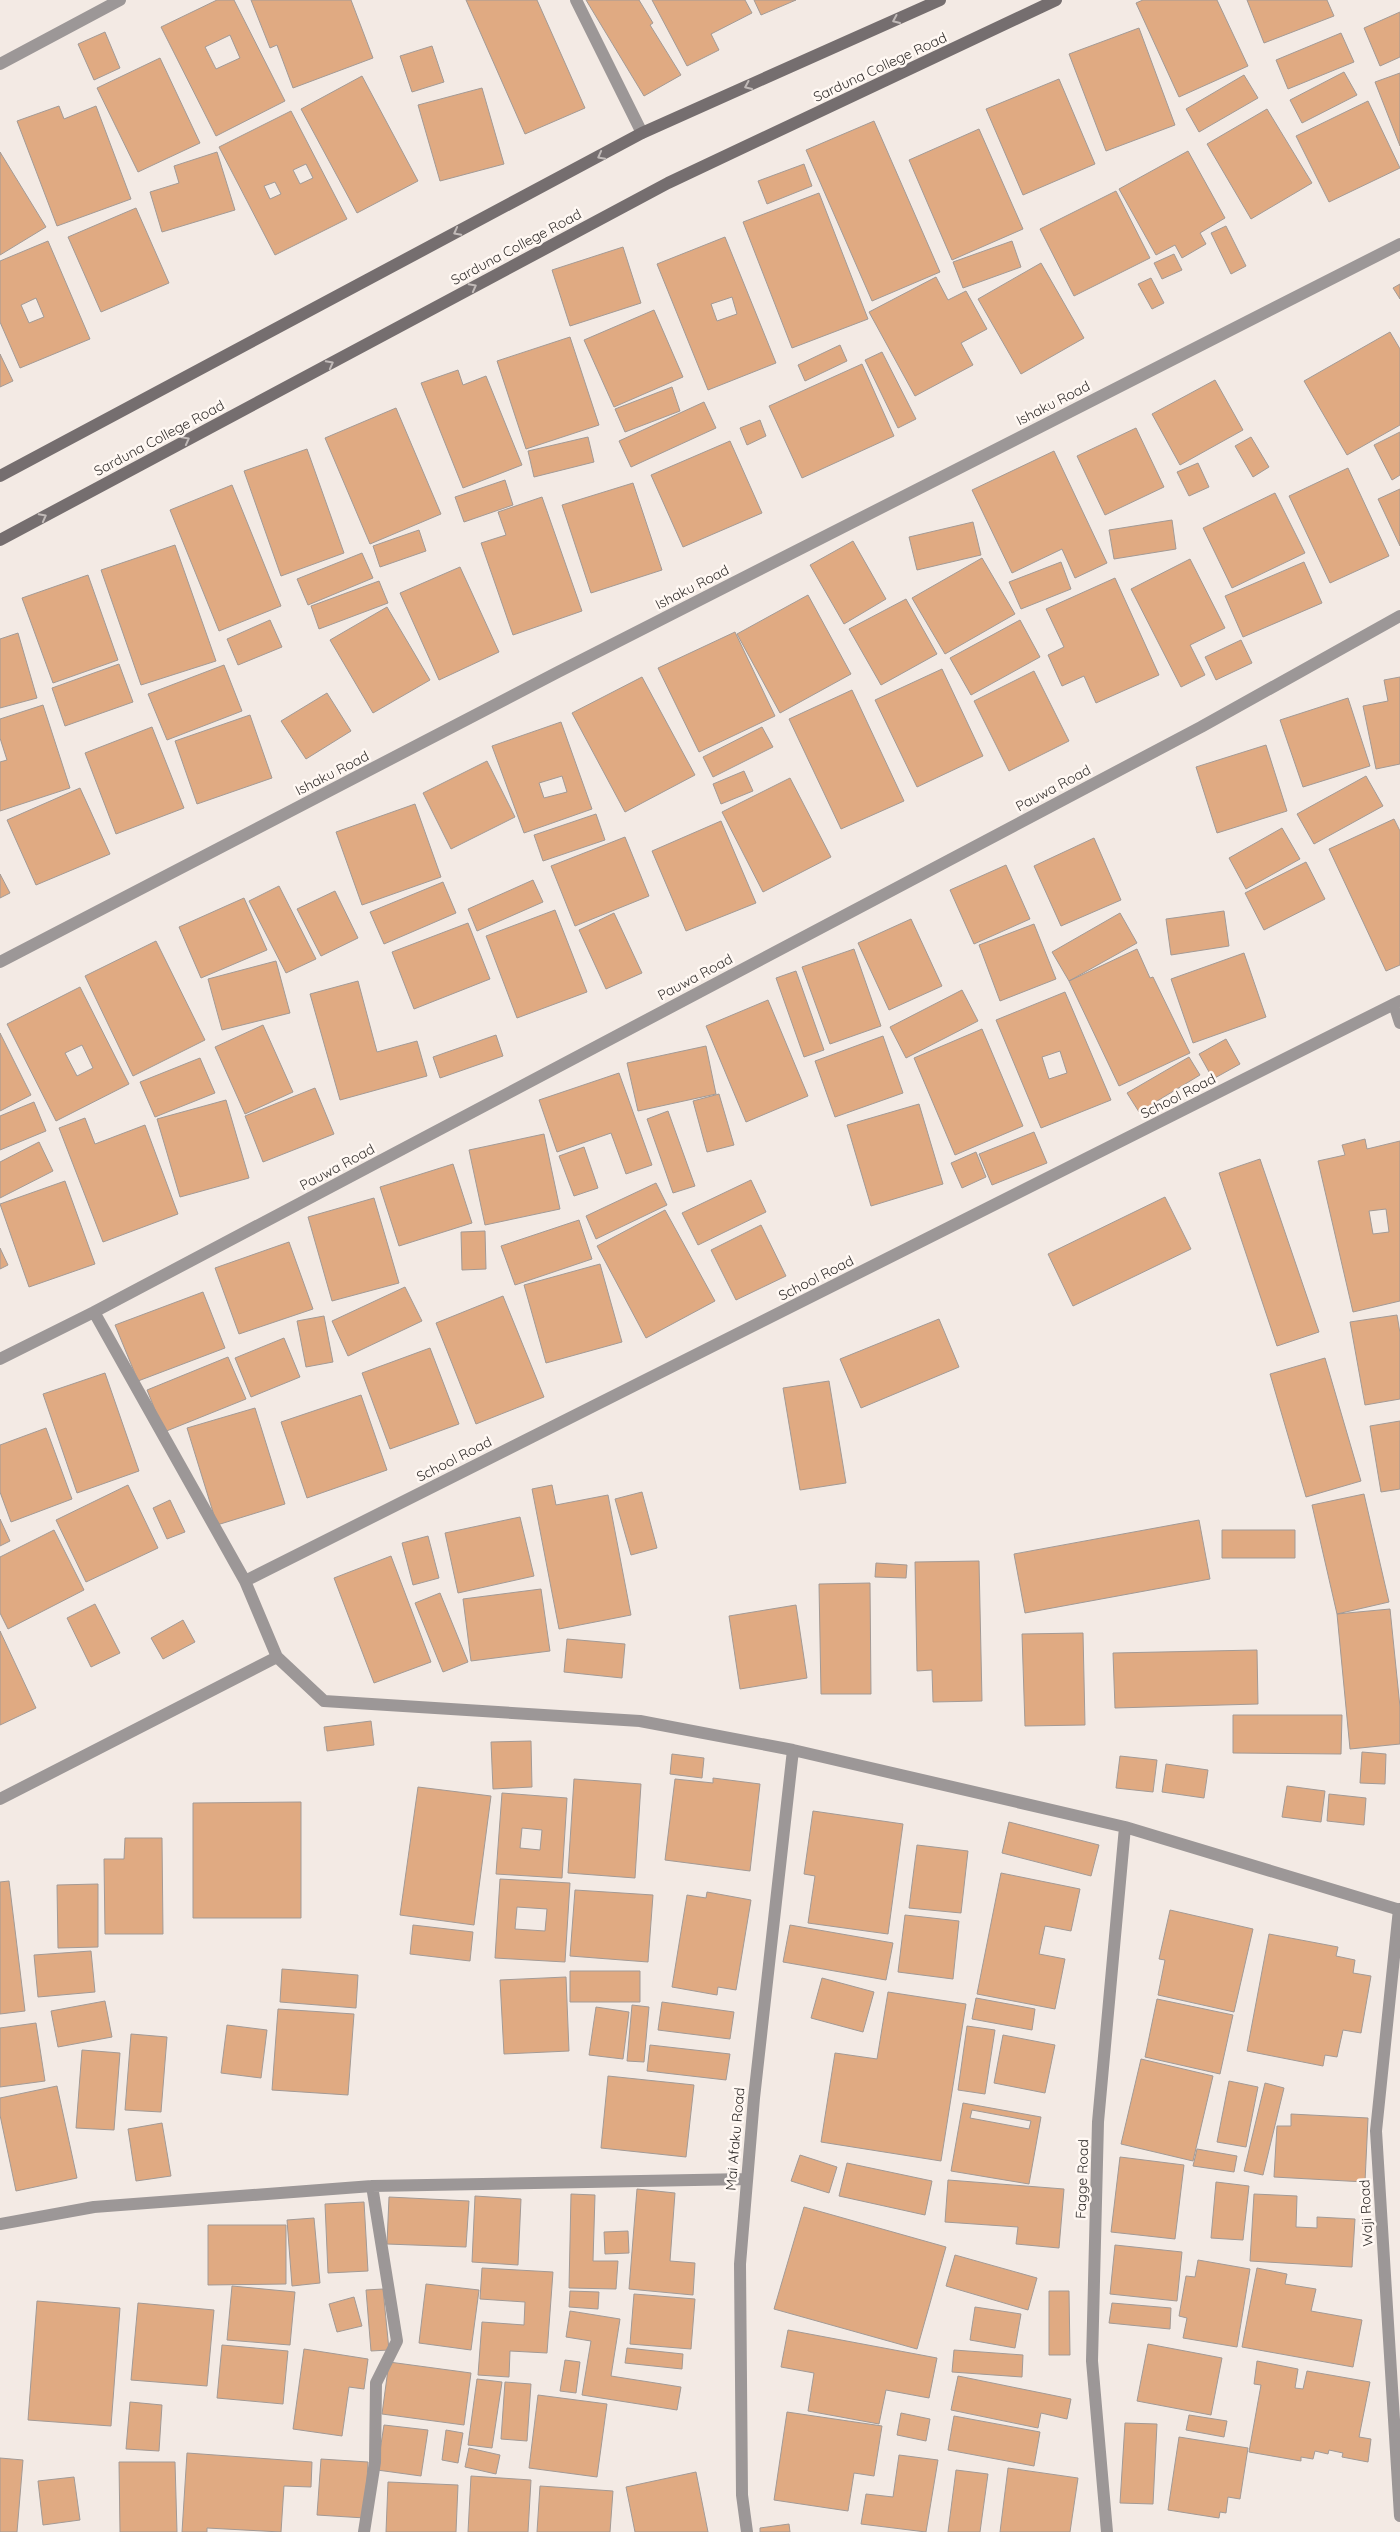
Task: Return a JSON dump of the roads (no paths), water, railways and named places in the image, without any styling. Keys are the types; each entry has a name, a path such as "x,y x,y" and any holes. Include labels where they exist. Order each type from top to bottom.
{"street":[{"path":"0,64 120,0"},
{"path":"576,0 642,134"},
{"path":"0,476 642,134 940,0"},
{"name":"Sarduna College Road","path":"0,540 668,183 1056,0"},
{"name":"Ishaku Road","path":"0,962 567,667 1400,244"},
{"name":"Pauwa Road","path":"0,1359 94,1312 1192,732 1400,616"},
{"path":"1397,1003 1400,1023"},
{"name":"School Road","path":"244,1581 1397,1003"},
{"path":"94,1312 244,1581 278,1658 324,1701 640,1721 793,1750 1125,1827 1400,1909"},
{"path":"0,1799 278,1658"},
{"name":"Mai Afaku Road","path":"747,2532 742,2495 740,2264 754,2098 793,1750"},
{"name":"Fagge Road","path":"1107,2532 1092,2361 1093,2311 1098,2122 1125,1827"},
{"name":"Waji Road","path":"1400,1909 1376,2132 1400,2516"},
{"path":"0,2224 94,2207 372,2186 747,2179"},
{"path":"364,2532 375,2462 376,2383 397,2341 372,2186"}]}
